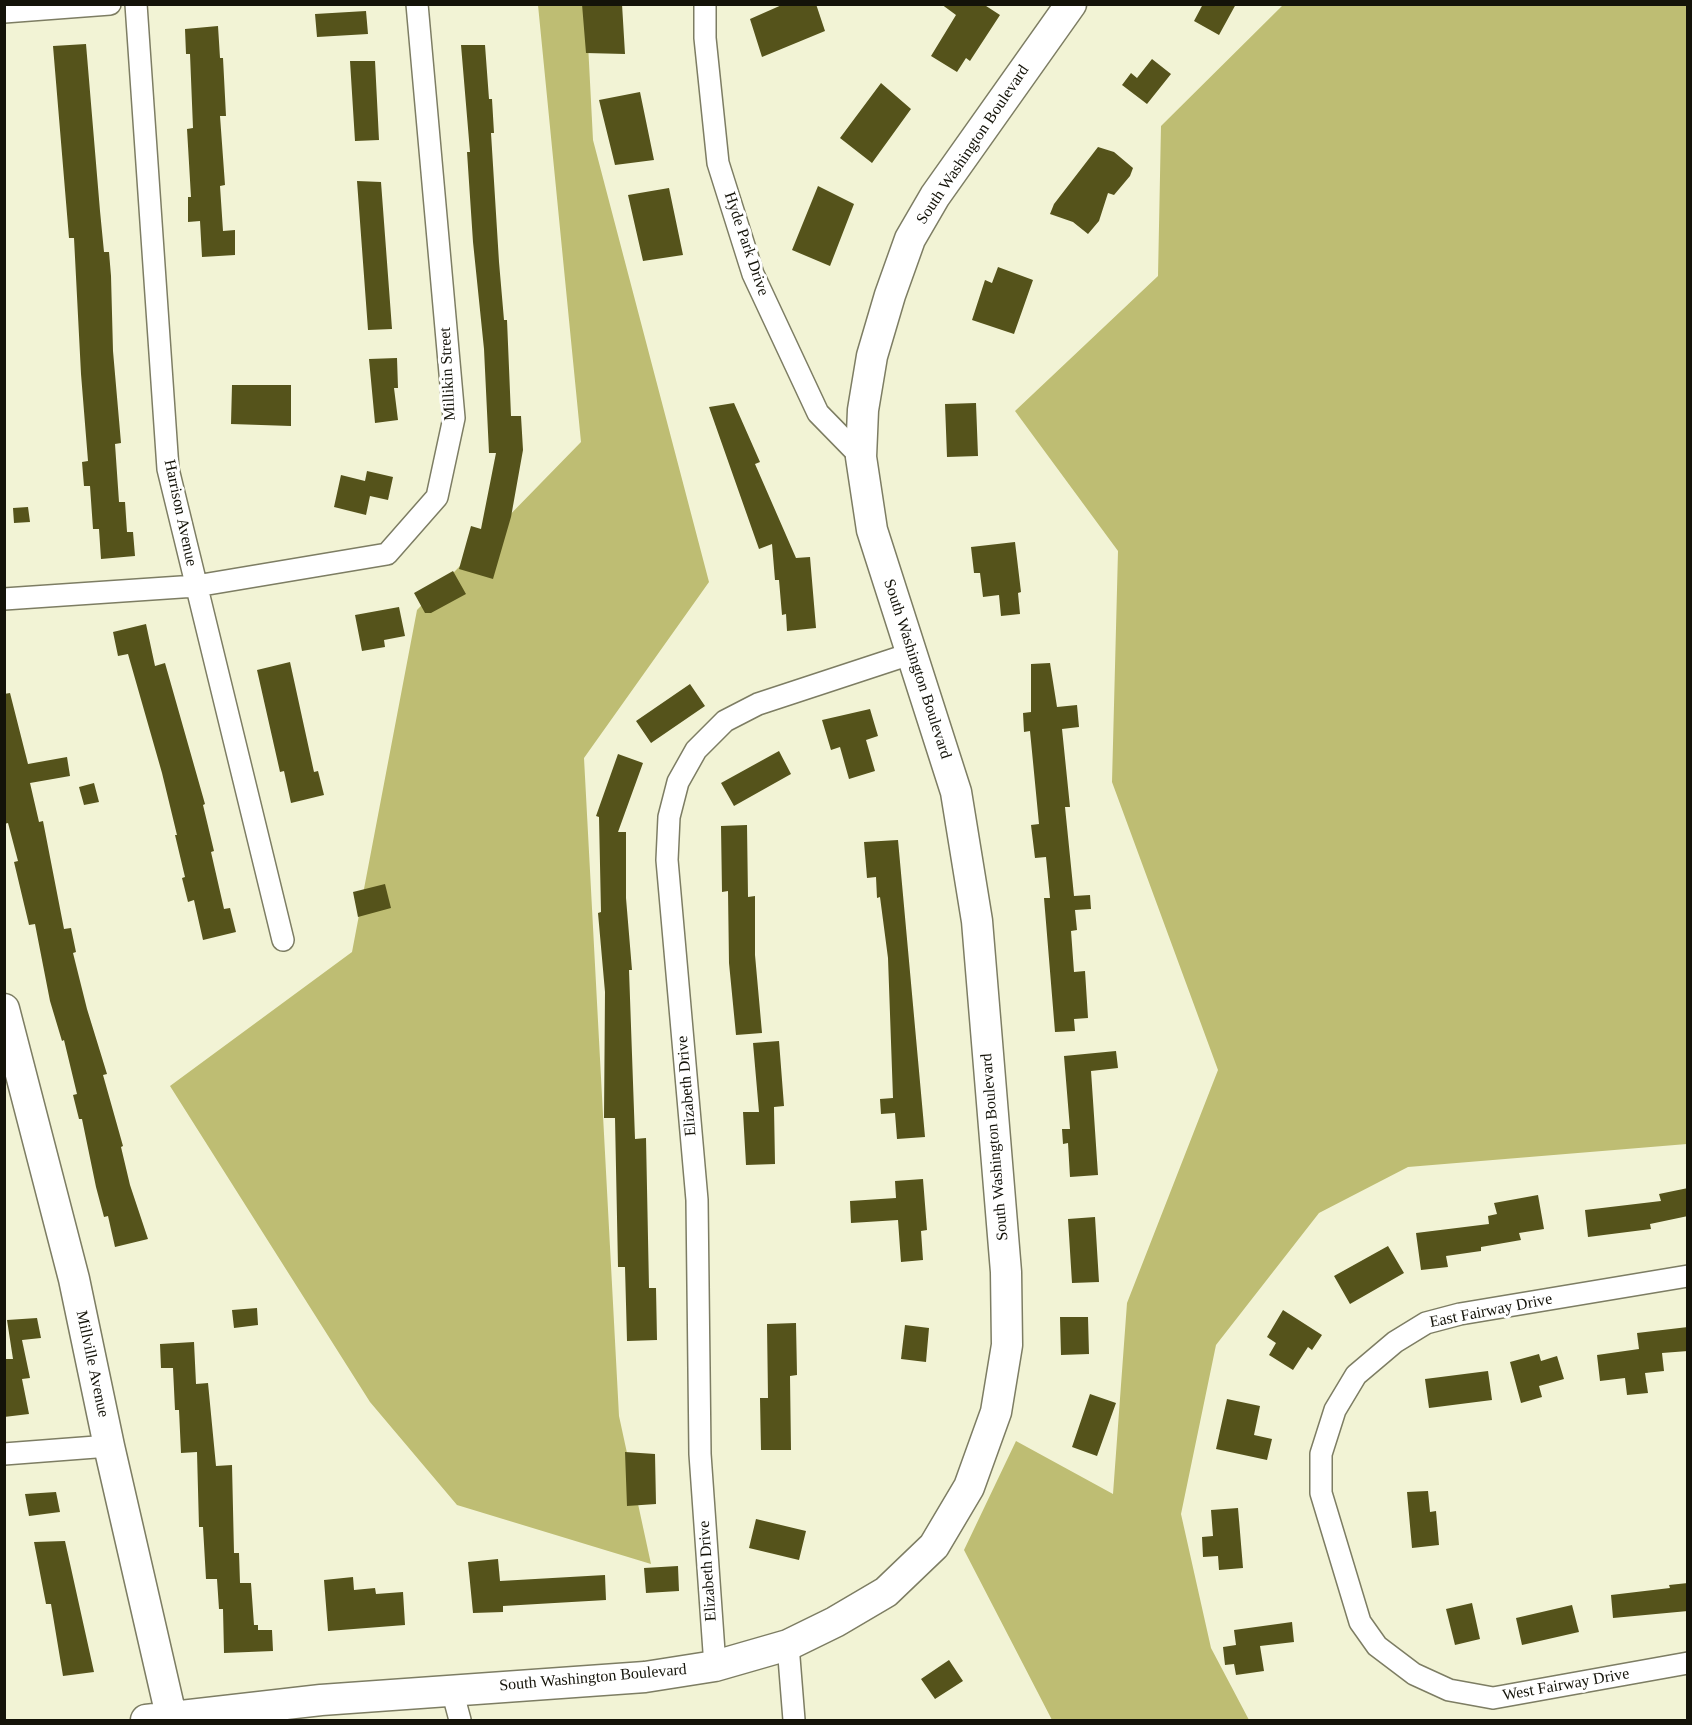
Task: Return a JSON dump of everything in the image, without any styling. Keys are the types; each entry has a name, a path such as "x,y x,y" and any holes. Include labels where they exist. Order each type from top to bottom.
{"street":[{"path":"4,12 110,4"},
{"name":"Harrison Avenue","path":"136,4 168,469 283,940"},
{"name":"Millikin Street","path":"4,599 196,586 387,554 437,497 454,418 417,4"},
{"name":"Hyde Park Drive","path":"705,4 705,38 718,163 753,274 818,413 861,457"},
{"name":"South Washington Boulevard","path":"163,1720 321,1700 645,1677 715,1666 788,1645 886,1592 934,1546 969,1487 996,1412 1007,1345 1006,1272 977,921 956,792 872,530 861,457 863,410 872,356 910,239 935,196 1071,4"},
{"name":"Elizabeth Drive","path":"715,1666 700,1454 697,1200 667,860 669,817 678,782 696,750 725,721 758,704 910,654"},
{"name":"Millville Avenue","path":"4,1009 74,1279 163,1720"},
{"name":"East Fairway Drive","path":"1339,1554 1322,1493 1321,1454 1335,1410 1356,1375 1395,1342 1426,1323 1460,1314 1688,1276"},
{"path":"4,1454 109,1446"},
{"name":"West Fairway Drive","path":"1339,1554 1360,1622 1377,1646 1414,1674 1449,1690 1493,1698 1688,1663"},
{"path":"788,1645 794,1720"},
{"path":"452,1690 460,1720"}],"shaded area":[{"path":"538,5 586,5 593,140 709,582 584,758 619,1416 651,1564 457,1505 370,1402 170,1086 352,952 417,610 581,442"},
{"path":"1283,5 1687,5 1687,1144 1408,1167 1319,1213 1216,1345 1181,1514 1211,1648 1249,1720 1052,1720 964,1550 1016,1441 1113,1494 1127,1303 1218,1070 1112,782 1118,551 1015,411 1158,276 1161,126"}],"building":[{"path":"582,4 622,4 625,54 586,53"},
{"path":"784,4 816,4 825,31 762,57 750,19"},
{"path":"941,4 983,4 1000,15 970,61 966,58 957,72 931,56 956,15"},
{"path":"1203,4 1236,4 1219,35 1194,21"},
{"path":"366,11 368,34 317,37 315,14"},
{"path":"218,26 220,58 223,58 226,116 220,116 225,185 220,186 223,231 235,230 235,255 202,257 200,221 188,222 188,197 191,197 187,129 193,128 190,54 186,54 185,29"},
{"path":"86,44 104,252 109,252 111,276 113,351 121,443 115,444 119,502 125,502 127,532 133,532 135,556 101,559 99,529 93,529 90,486 84,486 82,462 88,461 74,238 69,238 53,46"},
{"path":"461,45 485,45 489,99 492,99 494,133 491,133 499,262 504,320 507,320 511,416 521,416 523,450 511,517 493,579 459,569 471,526 481,529 496,453 489,453 484,349 473,242 467,152 470,152"},
{"path":"1152,59 1171,74 1147,104 1122,85 1131,73 1137,78"},
{"path":"350,61 375,61 379,140 355,141"},
{"path":"881,83 911,109 872,163 840,138"},
{"path":"640,92 654,160 615,165 599,100"},
{"path":"1098,147 1114,152 1133,168 1130,176 1114,195 1108,193 1099,221 1088,234 1073,222 1050,214 1054,204"},
{"path":"357,181 381,182 392,329 368,330"},
{"path":"818,186 854,204 830,266 792,250"},
{"path":"669,188 683,255 643,261 628,195"},
{"path":"998,267 1033,280 1014,334 972,320 985,280 992,283"},
{"path":"397,358 398,388 394,388 398,420 375,423 369,359"},
{"path":"232,385 291,385 291,426 231,424"},
{"path":"734,403 760,462 755,464 796,558 810,557 816,628 787,631 786,614 782,615 779,580 775,580 772,544 759,549 709,407"},
{"path":"976,403 978,456 947,457 945,404"},
{"path":"367,471 393,477 388,500 370,496 366,515 334,507 341,475 365,481"},
{"path":"28,507 30,522 14,523 13,508"},
{"path":"1015,542 1021,592 1018,593 1020,614 1001,616 999,595 983,597 980,573 974,573 971,547"},
{"path":"453,571 466,594 431,613 425,613 414,593"},
{"path":"399,607 405,636 384,640 385,647 362,651 355,615"},
{"path":"146,624 155,666 165,663 205,804 203,805 214,851 211,852 224,909 230,908 236,932 203,940 194,900 188,902 182,878 185,877 175,835 177,835 162,773 128,654 118,656 113,632"},
{"path":"290,662 314,772 318,771 324,795 291,803 284,771 280,772 257,670"},
{"path":"1050,663 1057,707 1077,705 1079,727 1062,729 1070,807 1065,807 1074,896 1090,895 1091,909 1075,910 1077,930 1071,931 1074,972 1085,971 1088,1018 1074,1019 1075,1031 1055,1032 1044,898 1050,898 1046,857 1035,858 1031,825 1039,824 1030,731 1024,732 1023,713 1031,712 1031,664"},
{"path":"690,684 705,706 651,743 636,721"},
{"path":"10,693 28,764 67,757 70,776 30,783 39,822 43,821 64,929 71,928 76,952 73,953 107,1074 103,1075 123,1146 121,1147 130,1185 148,1239 115,1247 108,1216 104,1217 82,1119 79,1119 73,1095 77,1094 64,1040 62,1041 50,1001 35,924 29,925 14,862 18,861 8,823 4,824 4,694"},
{"path":"870,709 878,736 866,740 875,771 849,779 840,747 831,750 822,720"},
{"path":"779,751 791,774 734,806 721,783"},
{"path":"618,754 643,763 618,832 626,832 626,898 632,970 629,970 635,1139 646,1138 649,1288 656,1288 657,1340 627,1341 625,1267 618,1267 615,1118 604,1118 605,992 598,913 601,912 599,817 596,816"},
{"path":"94,783 99,802 84,805 79,787"},
{"path":"747,825 748,897 755,896 755,955 762,1033 736,1035 729,963 728,891 722,892 721,826"},
{"path":"898,840 925,1137 897,1139 895,1113 881,1114 880,1099 893,1098 888,958 880,897 877,898 876,877 867,878 864,842"},
{"path":"385,884 391,908 358,917 353,892"},
{"path":"779,1041 784,1106 774,1107 775,1164 746,1165 743,1112 759,1112 753,1043"},
{"path":"1116,1051 1118,1068 1091,1071 1098,1175 1070,1177 1068,1143 1063,1144 1062,1129 1070,1129 1064,1056"},
{"path":"923,1179 927,1230 921,1231 923,1260 901,1262 898,1220 851,1223 850,1201 896,1198 895,1181"},
{"path":"1688,1188 1688,1216 1650,1224 1651,1229 1588,1237 1585,1210 1661,1201 1659,1194"},
{"path":"1538,1195 1544,1229 1519,1233 1521,1240 1481,1247 1481,1251 1446,1256 1448,1267 1421,1270 1416,1233 1489,1224 1488,1216 1497,1214 1494,1203"},
{"path":"1095,1217 1099,1282 1072,1283 1068,1219"},
{"path":"1388,1246 1404,1273 1350,1304 1334,1276"},
{"path":"257,1308 258,1325 234,1328 232,1310"},
{"path":"1283,1310 1322,1335 1312,1350 1308,1347 1293,1370 1269,1355 1276,1343 1267,1337"},
{"path":"1060,1317 1088,1317 1089,1354 1061,1355"},
{"path":"37,1318 41,1338 22,1340 30,1378 22,1379 29,1414 4,1417 4,1359 13,1359 7,1320"},
{"path":"796,1323 797,1375 790,1376 791,1450 761,1450 760,1398 768,1398 767,1324"},
{"path":"905,1325 929,1328 926,1362 901,1359"},
{"path":"1688,1327 1688,1351 1662,1353 1664,1371 1645,1373 1648,1393 1627,1395 1625,1378 1600,1381 1597,1355 1639,1349 1637,1333"},
{"path":"194,1342 196,1384 208,1383 216,1466 232,1465 234,1553 239,1553 240,1583 251,1583 254,1625 258,1625 258,1630 272,1630 273,1651 224,1653 223,1609 219,1609 217,1579 206,1579 203,1527 199,1527 197,1452 181,1453 179,1410 175,1410 173,1368 161,1368 160,1344"},
{"path":"1539,1354 1541,1361 1557,1356 1564,1379 1539,1386 1542,1397 1521,1403 1510,1362"},
{"path":"1488,1371 1492,1400 1429,1408 1425,1379"},
{"path":"1090,1394 1116,1403 1097,1456 1072,1447"},
{"path":"1227,1399 1260,1406 1254,1435 1272,1439 1267,1460 1216,1449"},
{"path":"625,1452 655,1454 656,1504 627,1506"},
{"path":"1428,1491 1430,1512 1436,1511 1439,1545 1412,1548 1407,1492"},
{"path":"56,1492 60,1512 29,1516 25,1494"},
{"path":"1238,1508 1243,1568 1219,1570 1218,1556 1203,1557 1202,1537 1213,1536 1211,1510"},
{"path":"756,1519 806,1531 799,1560 749,1548"},
{"path":"65,1541 94,1672 63,1676 51,1604 46,1604 34,1542"},
{"path":"498,1559 500,1581 605,1575 606,1600 503,1606 503,1612 473,1613 468,1562"},
{"path":"678,1566 679,1591 646,1593 644,1568"},
{"path":"353,1577 354,1590 375,1588 376,1594 403,1592 405,1625 328,1631 324,1580"},
{"path":"1688,1583 1688,1611 1613,1618 1611,1595 1670,1588 1669,1585"},
{"path":"1472,1603 1480,1639 1455,1645 1446,1609"},
{"path":"1572,1605 1579,1632 1522,1645 1516,1618"},
{"path":"1292,1622 1294,1642 1260,1646 1264,1671 1236,1675 1234,1664 1225,1665 1223,1647 1236,1645 1234,1630"},
{"path":"949,1660 963,1681 935,1699 921,1679"}]}
